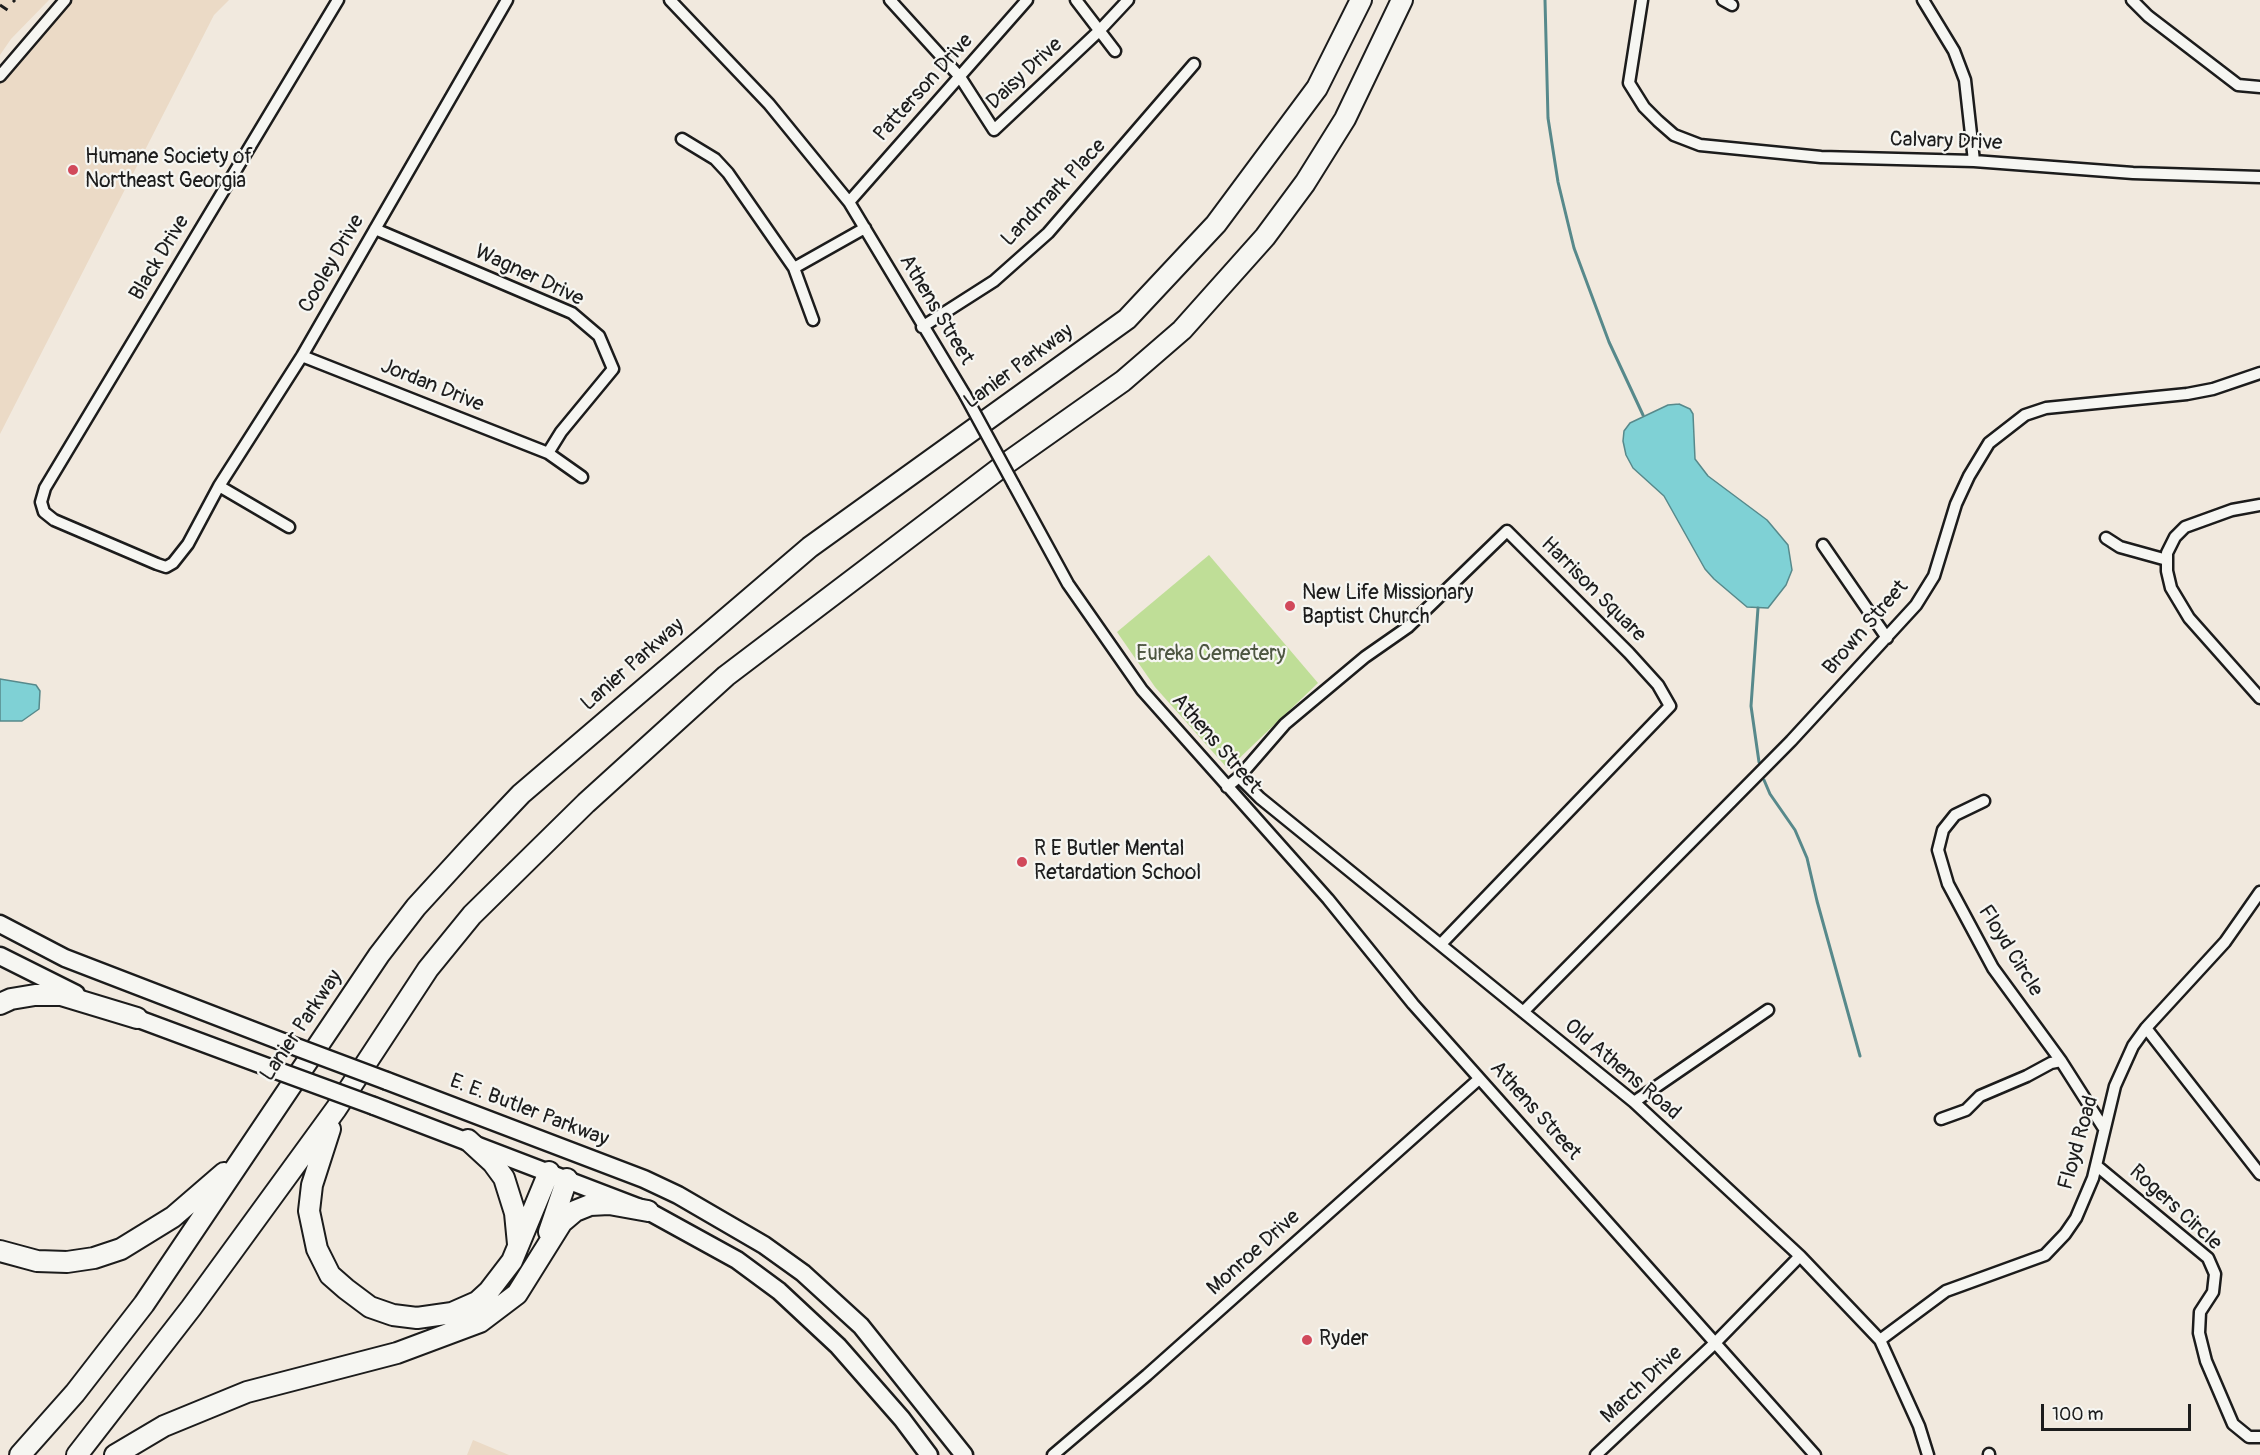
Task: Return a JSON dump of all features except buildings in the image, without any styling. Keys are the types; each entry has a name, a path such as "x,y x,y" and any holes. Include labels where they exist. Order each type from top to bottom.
{"highway":[{"name":"Lanier Parkway","path":"20,1455 75,1393 144,1304 380,956 416,907 521,794 810,547 1127,320 1216,224 1317,88 1361,0"},
{"path":"77,1455 191,1308 336,1109 428,969 472,915 586,803 726,676 1004,465 1123,381 1182,330 1265,237 1305,183 1345,119 1402,0"},
{"name":"E. E. Butler Parkway","path":"0,924 76,963 577,1152 678,1195 764,1245 803,1273 861,1326 964,1455"},
{"path":"0,957 60,987 137,1018 468,1140 648,1211 707,1242 779,1291 838,1347 902,1419 929,1455"},
{"path":"0,1004 11,999 35,995 61,995 137,1018"},
{"path":"336,1109 321,1153 309,1211 317,1249 326,1268 346,1289 370,1307 393,1315 417,1318 452,1313 477,1302 506,1270 558,1176 577,1152"},
{"path":"468,1140 493,1163 504,1178 515,1213 518,1246"},
{"path":"541,1258 558,1176 560,1146"},
{"path":"0,1251 37,1261 67,1262 94,1258 121,1249 173,1217 244,1155"},
{"path":"115,1455 164,1426 247,1392 397,1353 480,1322 517,1294 562,1222 575,1210 590,1205 609,1204 648,1211"}],"street":[{"path":"0,76 65,0"},
{"name":"Black Drive","path":"188,544 173,563 166,567 54,520 44,512 41,502 45,488 338,0"},
{"name":"Cooley Drive","path":"188,544 219,486 302,356 507,0"},
{"name":"Athens Street","path":"671,0 769,104 849,202 922,327 965,395 1068,584 1142,690 1328,899 1413,1004 1815,1455"},
{"path":"890,0 960,77"},
{"name":"Patterson Drive","path":"849,202 1027,0"},
{"path":"1076,0 1115,51"},
{"path":"1099,31 1128,0"},
{"name":"Calvary Drive","path":"1642,0 1629,83 1644,107 1674,135 1700,145 1821,157 1974,161 2133,173 2260,177"},
{"path":"1923,0 1954,51 1965,80 1974,161"},
{"path":"2132,0 2148,16 2238,85 2260,87"},
{"name":"Daisy Drive","path":"960,77 994,130 1099,31"},
{"name":"Landmark Place","path":"922,327 994,281 1048,233 1194,64"},
{"path":"682,139 715,159 728,173 794,268 813,320"},
{"path":"794,268 865,228"},
{"name":"Wagner Drive","path":"375,229 572,313 599,336 613,369 561,432 548,453"},
{"name":"Jordan Drive","path":"302,356 548,453 582,477"},
{"name":"Brown Street","path":"1523,1011 1791,741 1916,605 1934,576 1956,504 1969,476 1989,443 2025,415 2046,408 2187,394 2213,389 2260,373"},
{"path":"219,486 289,527"},
{"path":"2260,505 2232,510 2185,527 2175,537 2167,560 2171,588 2189,618 2260,698"},
{"name":"Harrison Square","path":"1239,777 1285,724 1365,657 1408,627 1507,531 1629,652 1658,686 1670,706 1441,944"},
{"path":"2106,538 2120,547 2167,560"},
{"path":"1823,545 1887,638"},
{"path":"1227,787 1239,777"},
{"name":"Old Athens Road","path":"1239,777 1260,798 1634,1102 1800,1256 1880,1340 1919,1426 1928,1455"},
{"name":"Floyd Circle","path":"1984,801 1955,815 1943,830 1938,850 1941,862 1962,914 1993,968 2061,1061 2103,1126"},
{"name":"Floyd Road","path":"1880,1340 1946,1291 2044,1255 2065,1234 2076,1218 2097,1166 2103,1126 2124,1064 2146,1028 2225,942 2260,892"},
{"path":"1634,1102 1768,1010"},
{"path":"2146,1028 2260,1174"},
{"path":"1941,1119 1966,1110 1980,1096 2051,1063 2061,1061"},
{"name":"Monroe Drive","path":"1053,1455 1147,1375 1479,1079"},
{"name":"Rogers Circle","path":"2097,1166 2208,1258 2215,1274 2212,1292 2200,1312 2199,1333 2206,1360 2234,1424 2249,1437 2260,1437"},
{"name":"March Drive","path":"1596,1455 1715,1343 1800,1256"}],"shaded area":[{"path":"0,0 49,0 11,39 0,55"},
{"path":"67,0 229,0 214,15 0,434 0,81"},
{"path":"473,1440 509,1455 467,1455"}],"green space":[{"name":"Eureka Cemetery","path":"1209,555 1318,683 1228,769 1155,687 1117,632"}],"water":[{"path":"1679,404 1690,409 1693,414 1695,459 1708,476 1767,520 1788,545 1792,570 1786,585 1768,608 1747,607 1714,579 1705,569 1664,496 1633,468 1626,455 1623,441 1624,431 1630,423 1668,405"},
{"path":"0,679 36,685 40,691 39,709 22,721 0,721"}],"waterway":[{"path":"1545,0 1548,118 1558,182 1574,248 1609,342 1643,415"},
{"path":"1758,608 1751,706 1759,762"},
{"path":"1764,780 1770,794 1795,830 1807,858 1860,1056"}],"railway":[{"path":"0,5 9,11"}],"place":[{"name":"Humane Society of Northeast Georgia","path":"73,170"},
{"name":"New Life Missionary Baptist Church","path":"1290,606"},
{"name":"R E Butler Mental Retardation School","path":"1022,862"},
{"name":"Ryder","path":"1307,1340"}]}
